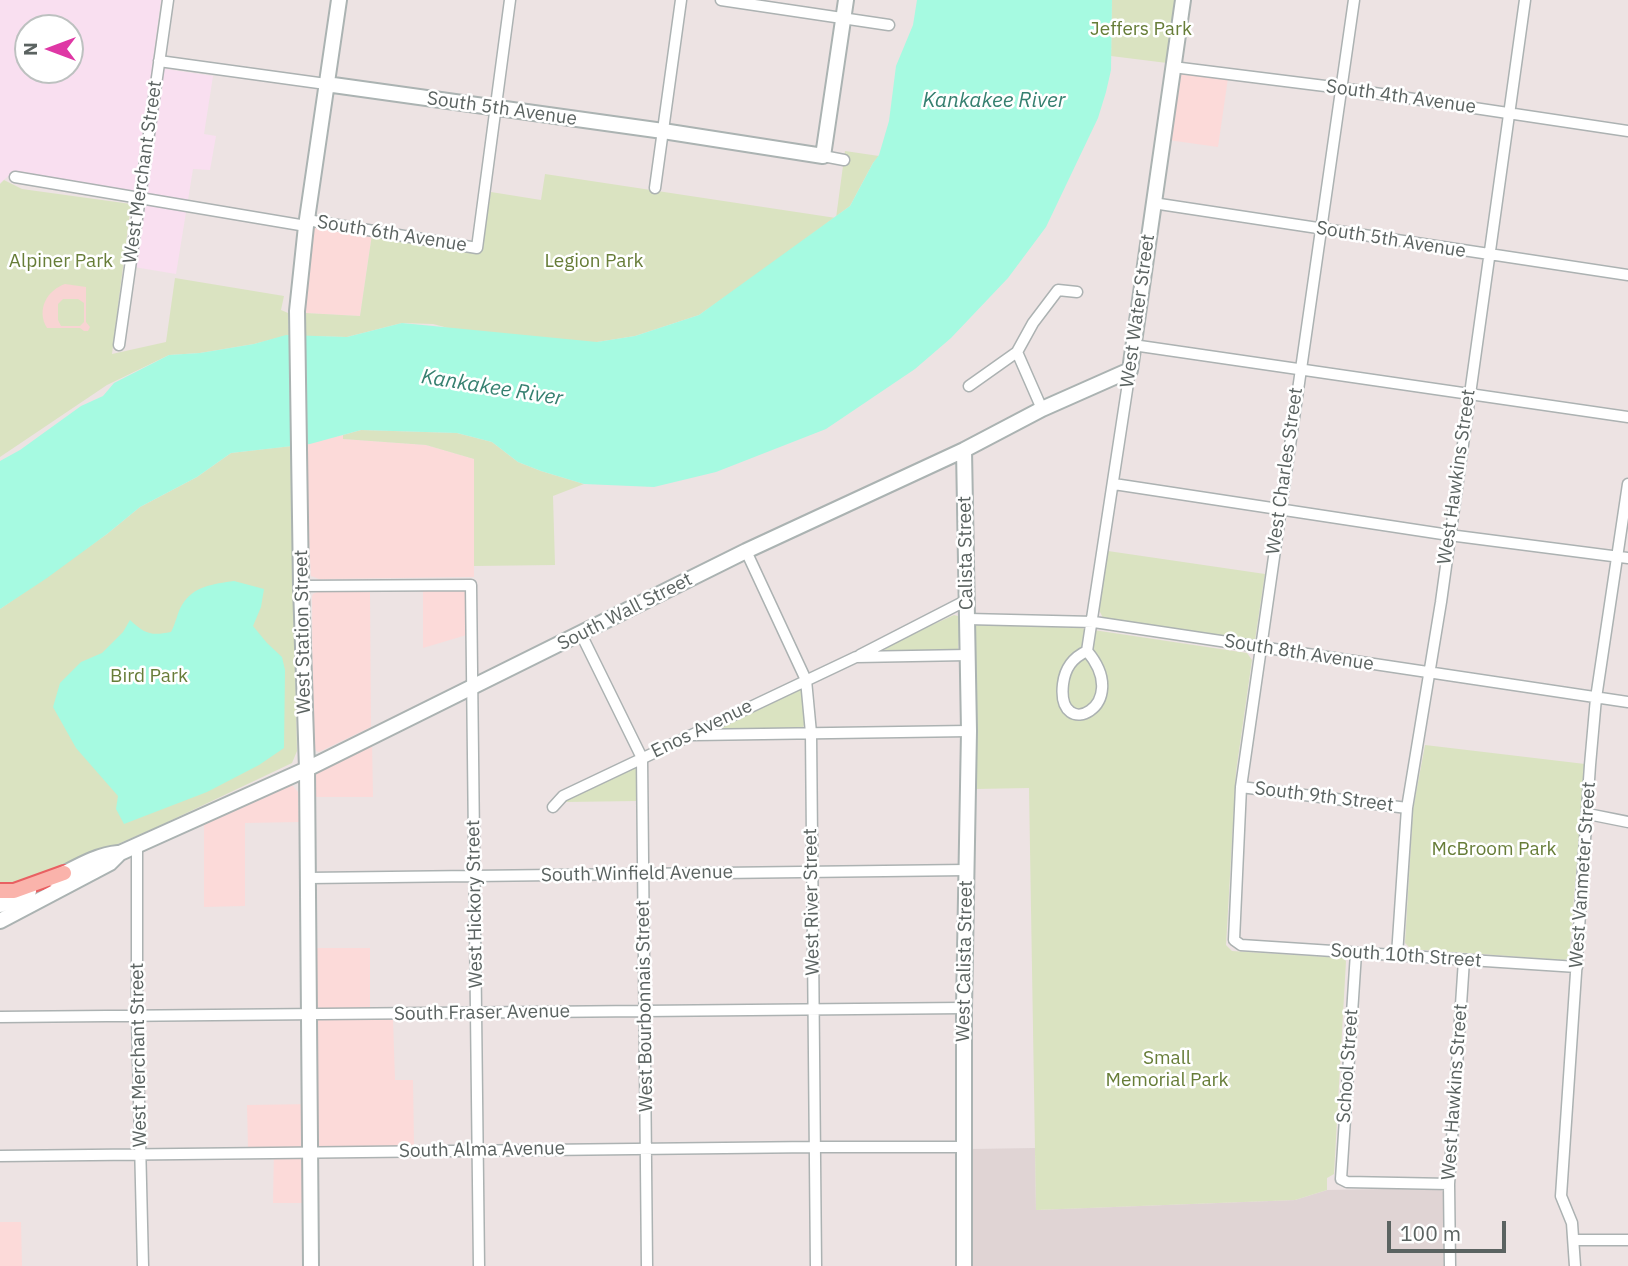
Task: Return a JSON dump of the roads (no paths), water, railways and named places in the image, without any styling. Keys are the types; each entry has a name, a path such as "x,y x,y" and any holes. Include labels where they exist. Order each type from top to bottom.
{"main road":[{"name":"West Station Street","path":"311,1266 307,769 301,586 298,311 306,223 338,0"},
{"path":"823,156 846,0"},
{"name":"West Water Street","path":"1130,370 1182,0"},
{"name":"South 5th Avenue","path":"326,85 663,131 823,156"},
{"name":"South Wall Street","path":"0,920 110,863 120,853 307,769 746,551 964,450 1042,409 1130,370"},
{"name":"Calista Street","path":"964,450 968,655"},
{"name":"West Calista Street","path":"964,1266 968,655"},
{"name":"South Wall Street","path":"0,905 106,854 120,853"},
{"path":"0,891 14,891 64,873"}],"street":[{"name":"West Merchant Street","path":"118,345 168,0"},
{"path":"495,108 510,0"},
{"path":"655,188 681,0"},
{"path":"721,0 889,24"},
{"name":"West Charles Street","path":"1235,943 1233,937 1241,787 1354,0"},
{"name":"West Hawkins Street","path":"1397,955 1407,808 1429,673 1525,0"},
{"name":"South 5th Avenue","path":"159,61 326,85"},
{"name":"South 4th Avenue","path":"1173,66 1628,131"},
{"name":"South 6th Avenue","path":"15,177 139,199 477,248 495,108"},
{"name":"South 5th Avenue","path":"823,156 844,160"},
{"name":"South 5th Avenue","path":"1153,203 1628,275"},
{"path":"969,386 1017,352 1033,323 1058,290 1077,292"},
{"path":"1133,345 1628,417"},
{"path":"1017,352 1042,409"},
{"name":"West Water Street","path":"1087,651 1094,622 1130,370"},
{"path":"1114,484 1449,535 1623,557"},
{"name":"West Vanmeter Street","path":"1575,1266 1572,1223 1561,1196 1596,698 1623,557 1628,484"},
{"name":"West River Street","path":"746,551 806,680 811,733 816,1266"},
{"name":"West Hickory Street","path":"301,586 471,585 479,1266"},
{"name":"Enos Avenue","path":"553,807 563,796 856,657 967,600"},
{"name":"South 8th Avenue","path":"968,619 1094,622 1628,702"},
{"name":"West Bourbonnais Street","path":"581,634 642,758 648,1266"},
{"path":"1087,651 1102,674 1100,701 1091,711 1076,715 1064,705 1062,692 1065,673 1071,661 1087,651"},
{"name":"Enos Avenue","path":"856,657 968,655"},
{"path":"690,735 969,732"},
{"name":"South 9th Street","path":"1241,787 1407,808"},
{"path":"1588,814 1628,822"},
{"name":"West Merchant Street","path":"137,845 137,1016 143,1266"},
{"name":"South Winfield Avenue","path":"308,878 967,870"},
{"name":"South 10th Street","path":"1235,943 1577,967"},
{"name":"School Street","path":"1356,953 1341,1179 1347,1182 1449,1184"},
{"name":"West Hawkins Street","path":"1450,1266 1449,1184 1464,960"},
{"name":"South Fraser Avenue","path":"0,1017 964,1008"},
{"name":"South Alma Avenue","path":"0,1156 964,1147"},
{"path":"1574,1240 1628,1240"}],"water":[{"name":"Kankakee River","path":"917,0 1112,0 1111,70 1098,118 1046,227 1008,278 951,338 915,369 826,429 716,472 654,487 584,484 518,462 492,442 457,433 361,430 310,444 231,453 197,477 140,507 47,578 0,609 0,461 20,450 81,406 103,396 114,383 169,355 254,344 286,335 347,337 402,323 597,342 635,336 699,315 850,206 879,155 889,121 896,66 913,25"},
{"path":"234,581 264,589 261,607 253,626 282,657 285,670 284,748 259,765 207,792 124,824 116,809 118,796 76,748 53,707 60,683 81,662 102,653 123,632 130,620 149,633 171,632 180,608 192,594 205,587"}],"park label":[{"name":"Jeffers Park","path":"1141,30"},
{"name":"Alpiner Park","path":"61,262"},
{"name":"Legion Park","path":"594,262"},
{"name":"Bird Park","path":"149,677"},
{"name":"McBroom Park","path":"1494,850"},
{"name":"Small Memorial Park","path":"1167,1070"}]}
